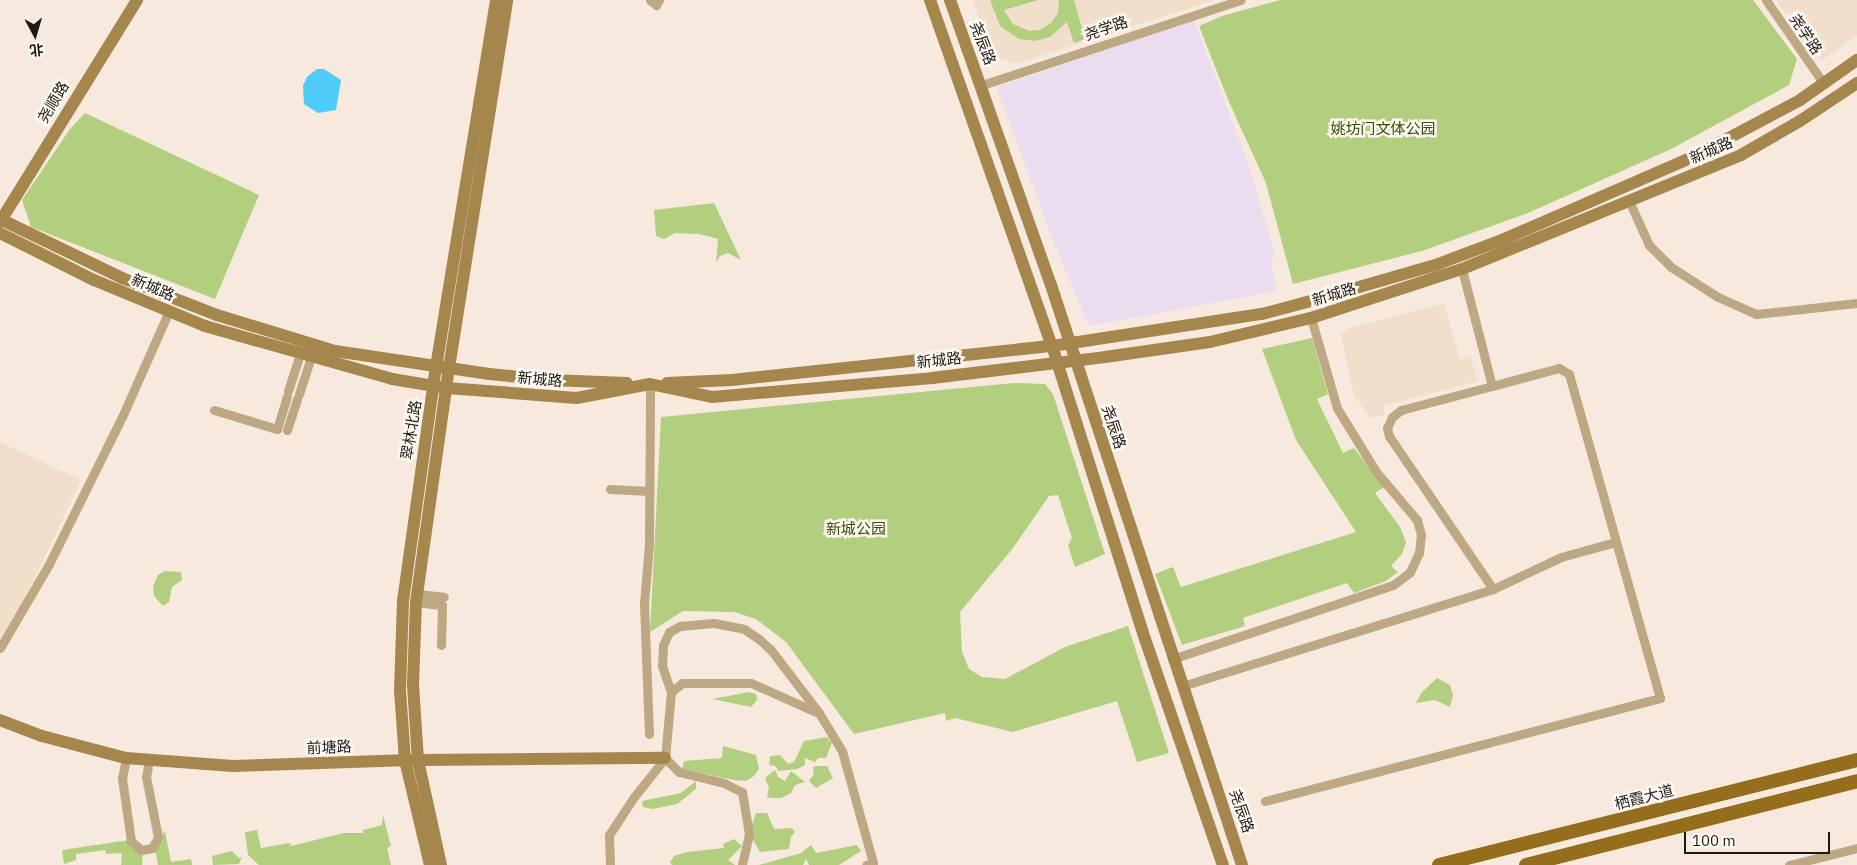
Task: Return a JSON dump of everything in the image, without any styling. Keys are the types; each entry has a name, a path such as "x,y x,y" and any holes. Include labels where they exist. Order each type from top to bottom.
{"main road":[{"name":"尧顺路","path":"1,220 137,0"},
{"name":"翠林北路","path":"441,865 411,760 417,598 442,368 496,0"},
{"name":"翠林北路","path":"442,368 508,0"},
{"path":"930,0 1052,346 1145,639 1223,865"},
{"name":"尧辰路","path":"950,0 982,85 1242,865"},
{"name":"新城路","path":"1,220 122,278 262,331 335,351 442,368 550,380 673,382 732,380 1069,344 1262,314 1438,264 1502,240 1693,157 1746,130 1824,84 1857,60"},
{"name":"新城路","path":"0,233 94,280 205,326 392,379 441,387 577,398 650,384 712,397 1075,361 1210,342 1311,318 1462,270 1741,155 1800,121 1857,83"},
{"name":"翠林北路","path":"430,865 400,691 403,601 441,387"},
{"name":"前塘路","path":"0,720 42,736 126,758 233,766 411,760 665,758"},
{"name":"栖霞大道","path":"1439,865 1857,760"},
{"path":"1526,865 1857,781"}],"street":[{"path":"650,0 656,5 659,0"},
{"name":"尧学路","path":"982,85 1240,0"},
{"name":"尧学路","path":"1766,0 1824,84"},
{"path":"1629,201 1649,244 1672,267 1718,297 1756,314 1857,303"},
{"path":"1462,270 1492,386"},
{"path":"0,648 50,564 122,417 169,311"},
{"path":"1172,659 1393,585 1410,572 1419,553 1421,535 1417,520 1377,473 1337,408 1311,318"},
{"path":"214,410 277,429 288,394 305,354"},
{"path":"287,430 298,397 305,354"},
{"path":"1265,801 1660,698 1569,374 1559,368 1401,410 1392,417 1387,428 1389,436 1493,589"},
{"path":"649,734 644,632 649,491 650,384"},
{"path":"610,489 649,491"},
{"path":"1182,686 1493,589 1560,557 1616,542"},
{"path":"417,598 444,597"},
{"path":"417,598 442,605 441,645"},
{"path":"610,865 610,835 634,796 665,758 671,692 661,654 669,632 680,626 731,625 751,634 771,650 819,713 842,751 872,863 866,865"},
{"path":"671,692 682,683 751,683 819,713"},
{"path":"126,758 122,778 131,841 141,850 152,848 158,837 146,777 149,760"},
{"path":"665,758 679,772 724,782 742,792 749,834 742,865"},
{"path":"1789,865 1857,848"}],"shaded area":[{"path":"973,0 1214,0 1016,64 991,55"},
{"path":"1776,0 1857,0 1857,36 1821,61"},
{"path":"1194,20 1248,163 1275,253 1271,264 1277,291 1089,326 1054,243 996,87"},
{"path":"1444,303 1460,359 1470,356 1478,381 1383,406 1385,415 1371,418 1354,396 1341,334 1347,329"},
{"path":"0,442 81,480 23,603 0,641"}],"green space":[{"path":"990,0 1038,0 1004,10 1013,24 1029,31 1040,30 1051,23 1058,13 1059,0 1074,0 1085,39 1074,43 1067,22 1050,37 1035,41 1019,39 1000,26"},
{"name":"姚坊门文体公园","path":"1280,0 1753,0 1797,59 1789,85 1671,149 1528,213 1422,251 1293,284 1266,183 1229,102 1199,26 1222,16"},
{"path":"85,113 259,195 215,299 31,227 22,200 70,129"},
{"path":"714,203 741,260 728,253 720,256 716,262 718,239 699,234 675,233 664,239 656,236 654,210"},
{"path":"1312,338 1328,394 1317,399 1343,453 1354,448 1384,487 1375,493 1400,527 1406,542 1402,554 1391,566 1398,572 1386,581 1354,593 1347,583 1243,618 1245,626 1182,645 1155,574 1173,567 1181,587 1356,532 1296,440 1262,349"},
{"name":"新城公园","path":"1014,383 1045,384 1053,394 1105,554 1075,567 1068,545 1072,538 1058,495 1049,496 1013,548 960,612 962,652 969,669 982,677 1005,679 1065,647 1128,626 1169,753 1137,762 1117,701 1013,732 955,718 946,721 945,713 854,734 786,642 756,619 734,612 683,611 650,632 661,417"},
{"path":"165,571 181,572 182,580 172,587 169,602 163,606 154,596 153,586 158,575"},
{"path":"1437,678 1450,685 1453,695 1450,707 1435,700 1416,703 1422,692"},
{"path":"749,692 756,694 757,700 751,707 712,699"},
{"path":"827,737 832,743 826,758 818,758 815,762 805,758 805,765 797,769 779,771 775,766 769,765 770,756 780,755 788,764 794,762 804,741"},
{"path":"723,746 756,755 759,769 754,776 746,781 734,780 682,769 684,761 722,758"},
{"path":"827,766 833,778 816,788 809,781 814,774 813,767"},
{"path":"775,770 778,777 785,781 791,771 805,782 795,785 791,793 781,798 770,798 767,796 769,788 765,778"},
{"path":"696,781 696,789 677,804 653,809 643,807 642,801 681,793"},
{"path":"756,813 767,813 774,829 792,828 795,832 791,837 789,849 760,852 753,840 751,827"},
{"path":"383,815 391,846 387,848 391,865 259,865 248,855 245,832 257,830 261,848 290,843 291,846 344,833 363,833 363,830 382,825"},
{"path":"165,831 171,862 191,859 192,865 158,865 156,853 152,850"},
{"path":"734,839 742,846 728,860 735,865 672,865 670,862 674,856 687,852 724,848 723,844"},
{"path":"129,840 143,852 142,865 121,865 122,853 106,854 105,850 76,854 76,860 64,864 62,850"},
{"path":"811,845 816,853 857,845 861,851 839,865 809,865 806,859 803,865 759,865 801,853"},
{"path":"232,851 239,858 242,857 239,864 213,865 212,856"}],"water":[{"path":"317,69 324,69 341,80 336,110 318,113 304,104 303,86 307,77"}]}
